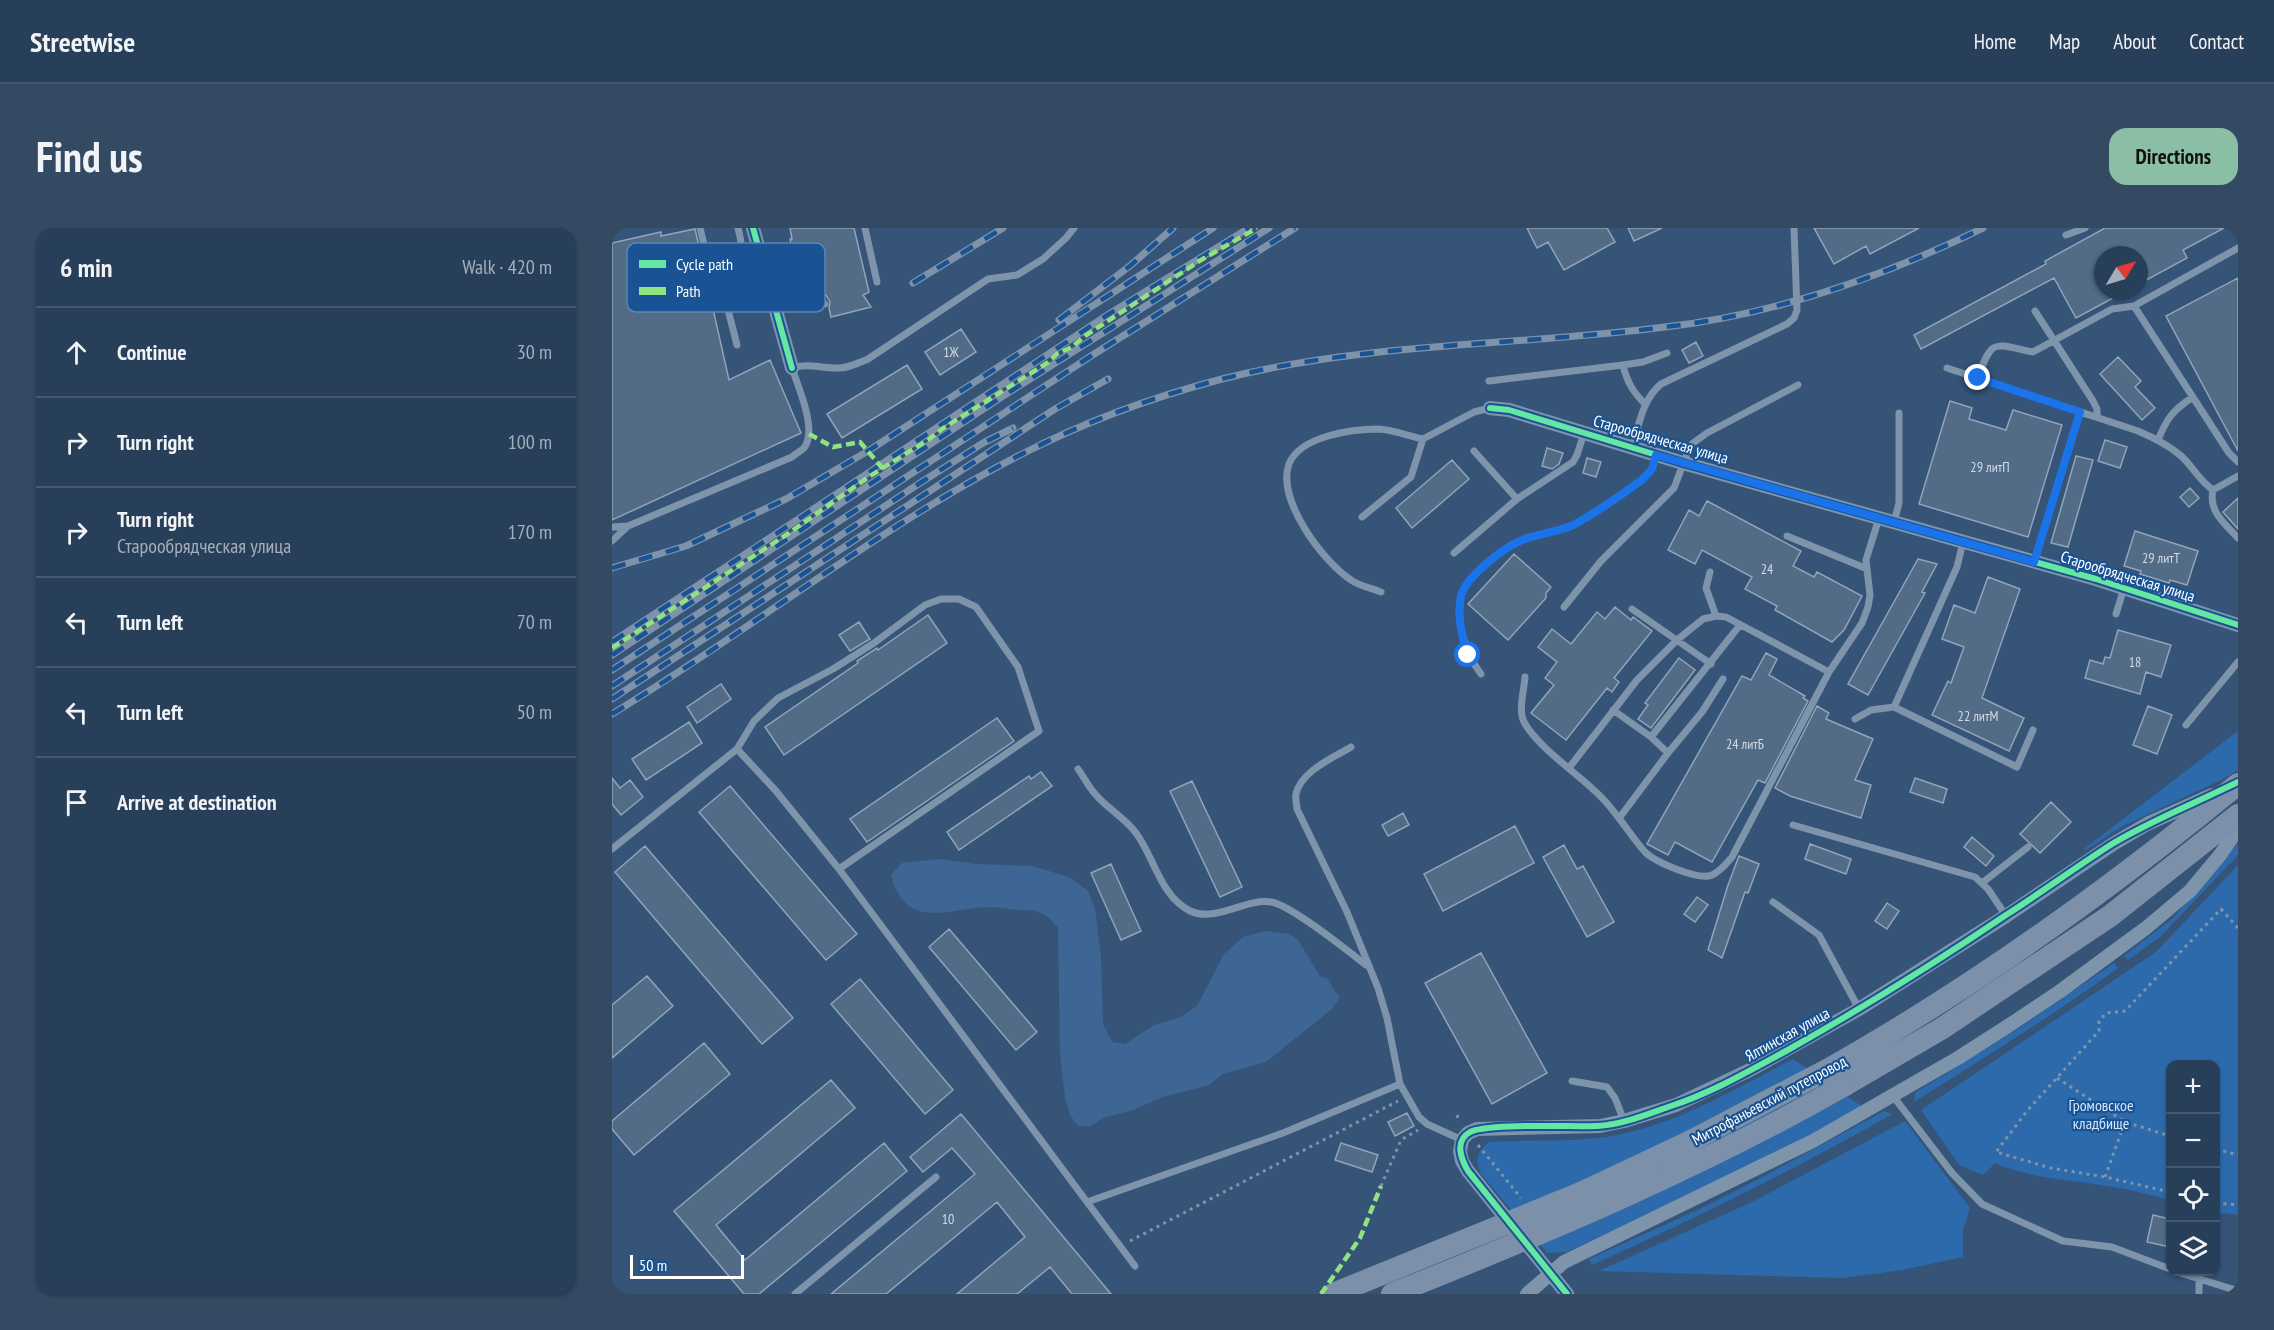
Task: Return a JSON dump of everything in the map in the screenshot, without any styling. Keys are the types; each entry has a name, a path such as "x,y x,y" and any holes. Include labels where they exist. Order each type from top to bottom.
{"main road":[{"name":"Митрофаньевский путепровод","path":"1333,1294 1583,1192 1689,1142 1827,1070 1964,987 2090,900 2169,841 2238,783"},
{"name":"Митрофаньевский путепровод","path":"1392,1294 1651,1186 1762,1132 1941,1029 2017,980 2110,916 2238,815"}],"street":[{"path":"753,228 757,243"},
{"path":"776,312 792,368"},
{"name":"Старообрядческая улица","path":"1490,408 1509,410 1683,463 2124,588 2238,626"},
{"name":"Ялтинская улица","path":"1462,1140 1468,1132 1477,1129 1600,1126 1676,1105 1710,1090 1859,1009 2147,824 2238,783"},
{"path":"1527,1294 1564,1262 1761,1167 1893,1096 1958,1058 2051,998 2146,928 2190,891 2238,829"},
{"path":"1462,1140 1460,1150 1462,1161 1468,1171 1567,1294"}],"lane":[{"path":"700,228 704,243"},
{"path":"738,228 742,243"},
{"path":"865,228 877,282"},
{"path":"612,527 628,526 792,457 804,448 809,434 808,421 792,368 804,364 837,369 868,359 988,279 1017,275 1043,259 1074,228"},
{"path":"1632,448 1645,404 1651,392 1660,384 1787,324 1794,318 1797,300 1794,228"},
{"path":"2066,235 2085,228"},
{"path":"1978,378 1986,355 1991,348 1999,345 2033,352 2112,309 2134,306 2238,248"},
{"path":"2134,306 2229,453 2238,462"},
{"path":"2035,311 2093,401 2097,409 2097,417"},
{"path":"729,312 737,345"},
{"path":"1489,381 1643,362 1667,353"},
{"path":"1623,365 1630,386 1645,404"},
{"path":"1947,368 2097,417 2158,440 2181,455 2206,485 2213,489"},
{"path":"1564,607 1600,561 1674,488 1688,451 1700,438 1797,385"},
{"path":"2158,440 2166,420 2176,408 2193,397"},
{"path":"1381,592 1352,581 1330,562 1307,533 1296,513 1290,495 1287,479 1289,464 1298,451 1312,441 1328,435 1379,429 1423,439 1474,412 1490,408"},
{"path":"2034,562 2080,412"},
{"path":"1894,522 1899,503 1899,413"},
{"path":"1454,553 1516,499 1573,462 1584,433"},
{"path":"1362,517 1411,477 1423,439"},
{"path":"1474,451 1516,499"},
{"path":"1481,674 1464,645 1460,608 1461,595 1467,584 1500,552 1523,539 1571,526 1642,480 1652,469 1656,455"},
{"path":"2238,476 2213,489 2211,498 2215,513 2238,538"},
{"path":"1526,677 1522,720 1531,734 1598,793 1620,817 1646,852 1657,861 1698,876 1710,876 1722,869 1732,857 1829,672 1854,637 1868,607 1870,595 1865,568 1879,518"},
{"path":"612,541 628,526"},
{"path":"1787,536 1865,568"},
{"path":"1894,707 1957,567 1964,542"},
{"path":"1710,572 1706,588 1716,616"},
{"path":"2116,614 2124,588"},
{"path":"612,849 737,749 754,721 778,698 833,669 925,605 941,599 959,598 976,607 1018,667 1039,731 839,869"},
{"path":"1632,609 1711,664"},
{"path":"1569,768 1637,680 1677,640 1703,620 1716,616 1726,617 1829,672"},
{"path":"1651,737 1740,625"},
{"path":"2186,724 2238,662"},
{"path":"1620,817 1702,712 1723,679"},
{"path":"1855,719 1871,710 1894,707 2017,767 2033,730"},
{"path":"1614,710 1651,737 1668,753"},
{"path":"1351,747 1315,769 1302,781 1296,794 1297,809 1347,912 1368,966 1387,1018 1400,1084 1419,1117 1427,1124 1462,1140"},
{"path":"737,749 776,791 839,869 1135,1266"},
{"path":"1078,769 1096,796 1122,816 1137,834 1166,886 1177,901 1191,911 1205,914 1256,902 1272,902 1291,910 1368,966"},
{"path":"1793,825 1975,877 2006,916"},
{"path":"1982,883 2028,847"},
{"path":"1773,903 1819,935 1859,1009"},
{"path":"1572,1081 1607,1087 1616,1098 1624,1121"},
{"path":"1087,1202 1283,1133 1400,1084"},
{"path":"1893,1096 1952,1173 1982,1204 2063,1241 2112,1247 2166,1267"},
{"path":"795,1294 936,1178"},
{"path":"2188,1276 2238,1291"},
{"path":"2199,1280 2199,1294"}],"path":[{"path":"2166,1191 2105,1177 2051,1168 1996,1152 2027,1111 2098,1031 2099,1021 2106,1013 2125,1011 2221,909 2238,928"},
{"path":"2057,1078 2125,1122 2166,1136"},
{"path":"1120,1246 1407,1097"},
{"path":"2105,1177 2125,1122"},
{"path":"1381,1185 1401,1140 1427,1124"},
{"path":"2220,1150 2238,1155"},
{"path":"2220,1203 2238,1205"}],"green space":[{"path":"2238,731 2238,770 2121,827 2086,850 2084,849"},
{"path":"2238,843 2238,855 2160,937 2128,960 2124,956 2173,918"},
{"name":"Громовское кладбище","path":"2238,865 2238,1215 2220,1213 2220,1060 2166,1060 2166,1199 2122,1189 2036,1175 1995,1163 1983,1175 1959,1165 1921,1110 2156,952"},
{"path":"2114,963 2118,968 2093,986 1914,1102 1915,1093 2013,1032"},
{"path":"1793,1059 1863,1107 1760,1162 1567,1252 1547,1253 1481,1174 1478,1156 1481,1149 1489,1142 1586,1139 1640,1129 1708,1103"},
{"path":"1884,1111 1893,1114 1744,1193 1592,1265 1589,1259 1704,1207"},
{"path":"1905,1121 1970,1208 1963,1230 1963,1257 1902,1270 1843,1278 1599,1271 1752,1202"}],"shaded area":[{"path":"941,859 976,864 1032,866 1069,877 1088,891 1095,909 1101,956 1103,1024 1112,1042 1125,1044 1154,1025 1181,1017 1197,1006 1224,954 1243,937 1266,931 1289,934 1298,940 1320,976 1328,979 1340,997 1332,1009 1266,1062 1223,1074 1209,1085 1163,1097 1133,1110 1103,1118 1091,1126 1078,1126 1070,1115 1065,1097 1060,1054 1058,928 1046,916 1033,910 986,907 930,913 906,904 898,893 891,875 902,863"}],"building":[{"path":"790,228 854,228 869,292 863,295 871,307 831,317 830,302 825,295 825,243 791,243 790,239 792,239"},
{"path":"1527,228 1607,228 1615,242 1564,270 1548,242 1537,248"},
{"path":"1628,228 1662,228 1634,241"},
{"path":"1814,228 1919,228 1870,254 1866,246 1834,264"},
{"path":"2105,228 2224,228 2183,250 2187,258 2148,279 2148,246 2094,246 2094,300 2109,300 2076,318 2054,278 1921,349 1914,335 2046,264 2045,261"},
{"path":"695,229 698,243 627,243 627,312 714,312 729,380 770,360 801,433 612,520 612,243 661,232 661,236"},
{"path":"2238,278 2238,451 2166,316"},
{"path":"961,329 976,352 940,375 925,352"},
{"path":"1696,342 1703,356 1689,363 1682,350"},
{"path":"2118,357 2141,381 2135,387 2155,408 2142,420 2100,374"},
{"path":"907,365 922,389 842,438 827,414"},
{"path":"1950,401 1972,408 1969,419 2006,430 2013,410 2062,425 2028,537 1919,504"},
{"path":"2105,440 2127,447 2120,468 2098,461"},
{"path":"1547,448 1563,453 1559,464 1552,469 1542,466"},
{"path":"2076,456 2093,460 2068,547 2051,543"},
{"path":"1587,458 1601,462 1596,477 1583,473"},
{"path":"1452,460 1469,479 1412,528 1396,508"},
{"path":"2190,488 2199,498 2189,507 2180,497"},
{"path":"2238,498 2238,529 2223,512"},
{"path":"1707,501 1801,551 1793,566 1814,577 1817,572 1862,596 1844,630 1832,642 1775,610 1777,606 1745,589 1752,577 1702,550 1695,564 1668,550 1689,510 1699,516"},
{"path":"2135,531 2198,551 2187,585 2170,580 2169,583 2140,574 2141,571 2124,566"},
{"path":"1514,554 1551,587 1546,593 1546,598 1508,640 1468,604"},
{"path":"1918,559 1937,564 1922,592 1925,593 1868,695 1848,684"},
{"path":"1988,577 2020,589 1982,698 2024,718 2009,751 1932,715 1948,681 1951,683 1964,647 1942,639 1954,605 1975,613"},
{"path":"1615,607 1631,620 1633,617 1652,631 1614,678 1619,682 1612,692 1607,688 1566,740 1531,713 1554,685 1545,678 1557,662 1538,647 1552,629 1571,644 1597,612 1605,619"},
{"path":"928,615 947,643 784,755 765,727 858,663 857,661 877,648 878,650"},
{"path":"859,622 870,639 850,651 839,635"},
{"path":"2118,630 2171,645 2161,677 2146,672 2140,694 2085,678 2090,660 2103,664 2105,657 2110,658"},
{"path":"1766,653 1777,659 1769,675 1805,696 1803,698 1808,701 1765,783 1758,780 1712,862 1675,842 1668,855 1647,844 1742,676 1751,680"},
{"path":"1679,658 1695,670 1651,728 1638,719 1648,705 1645,703"},
{"path":"721,684 731,699 697,723 687,707"},
{"path":"1817,706 1829,713 1826,719 1873,739 1855,780 1871,785 1861,818 1790,796 1775,788"},
{"path":"2148,706 2172,715 2157,754 2133,745"},
{"path":"997,718 1014,741 867,842 850,819"},
{"path":"689,722 702,743 646,780 632,759"},
{"path":"1041,772 1052,786 959,850 947,832 1029,776 1031,779"},
{"path":"612,778 620,788 630,780 643,797 621,815 612,804"},
{"path":"1915,778 1947,789 1943,803 1910,792"},
{"path":"1192,781 1242,887 1220,897 1170,791"},
{"path":"730,786 857,934 826,960 699,812"},
{"path":"2051,802 2071,822 2040,853 2020,834"},
{"path":"1403,813 1409,825 1388,836 1382,825"},
{"path":"1515,826 1534,863 1443,911 1424,874"},
{"path":"1972,837 1994,856 1986,866 1964,847"},
{"path":"1810,844 1851,859 1846,874 1805,859"},
{"path":"1564,845 1577,869 1583,866 1614,922 1587,937 1543,857"},
{"path":"645,846 793,1018 762,1044 615,872"},
{"path":"1739,856 1759,864 1748,893 1745,892 1722,958 1708,950"},
{"path":"1111,864 1141,931 1121,940 1091,873"},
{"path":"1697,897 1708,905 1695,922 1684,914"},
{"path":"1887,903 1899,911 1887,929 1875,921"},
{"path":"949,929 1037,1032 1016,1050 929,947"},
{"path":"1481,953 1547,1073 1492,1104 1425,983"},
{"path":"647,976 673,1006 612,1058 612,1005"},
{"path":"860,979 953,1090 925,1114 831,1004"},
{"path":"704,1043 730,1074 634,1155 612,1129 612,1121"},
{"path":"831,1080 855,1108 716,1225 745,1260 884,1143 907,1171 759,1294 744,1294 674,1211"},
{"path":"1407,1113 1414,1126 1395,1136 1388,1122"},
{"path":"961,1114 1111,1294 1072,1294 1050,1267 1017,1294 957,1294 1025,1237 997,1202 886,1294 831,1294 975,1174 952,1148 923,1172 910,1157"},
{"path":"1341,1143 1378,1155 1372,1172 1335,1160"},
{"path":"2153,1215 2166,1218 2166,1246 2147,1242"}],"railway":[{"path":"913,283 1003,228"},
{"path":"1059,320 1131,265 1173,228"},
{"path":"612,568 686,546 786,499 868,451 1213,228"},
{"path":"612,642 1109,314 1249,228"},
{"path":"612,655 1000,398 1269,228"},
{"path":"612,670 1091,356 1295,228"},
{"path":"612,714 714,649 864,547 967,484 1044,443 1145,402 1222,379 1332,358 1387,351 1610,333 1665,327 1747,313 1788,303 1868,277 1983,228"},
{"path":"612,699 1055,409 1108,379"},
{"path":"612,686 920,483 983,443 1013,428"},
{"path":"612,1290 615,1294"}],"marked path":[{"path":"612,648 1201,260 1257,228"},
{"path":"809,434 833,447 860,442 883,469"},
{"path":"1321,1294 1360,1238 1381,1186"}],"cycle path":[{"path":"753,228 757,243"},
{"path":"776,312 792,368"},
{"path":"1490,408 1509,410 1683,463 2096,579 2238,625"},
{"path":"1567,1294 1468,1171 1463,1161 1460,1145 1470,1132 1494,1127 1616,1124 1686,1101 1715,1088 1842,1019 1979,933 2127,835 2238,782"}],"route":[{"path":"1468,655 1464,645 1460,608 1461,595 1467,584 1500,552 1523,539 1571,526 1642,480 1652,469 1656,455 2034,562 2080,412 1978,378"}]}
